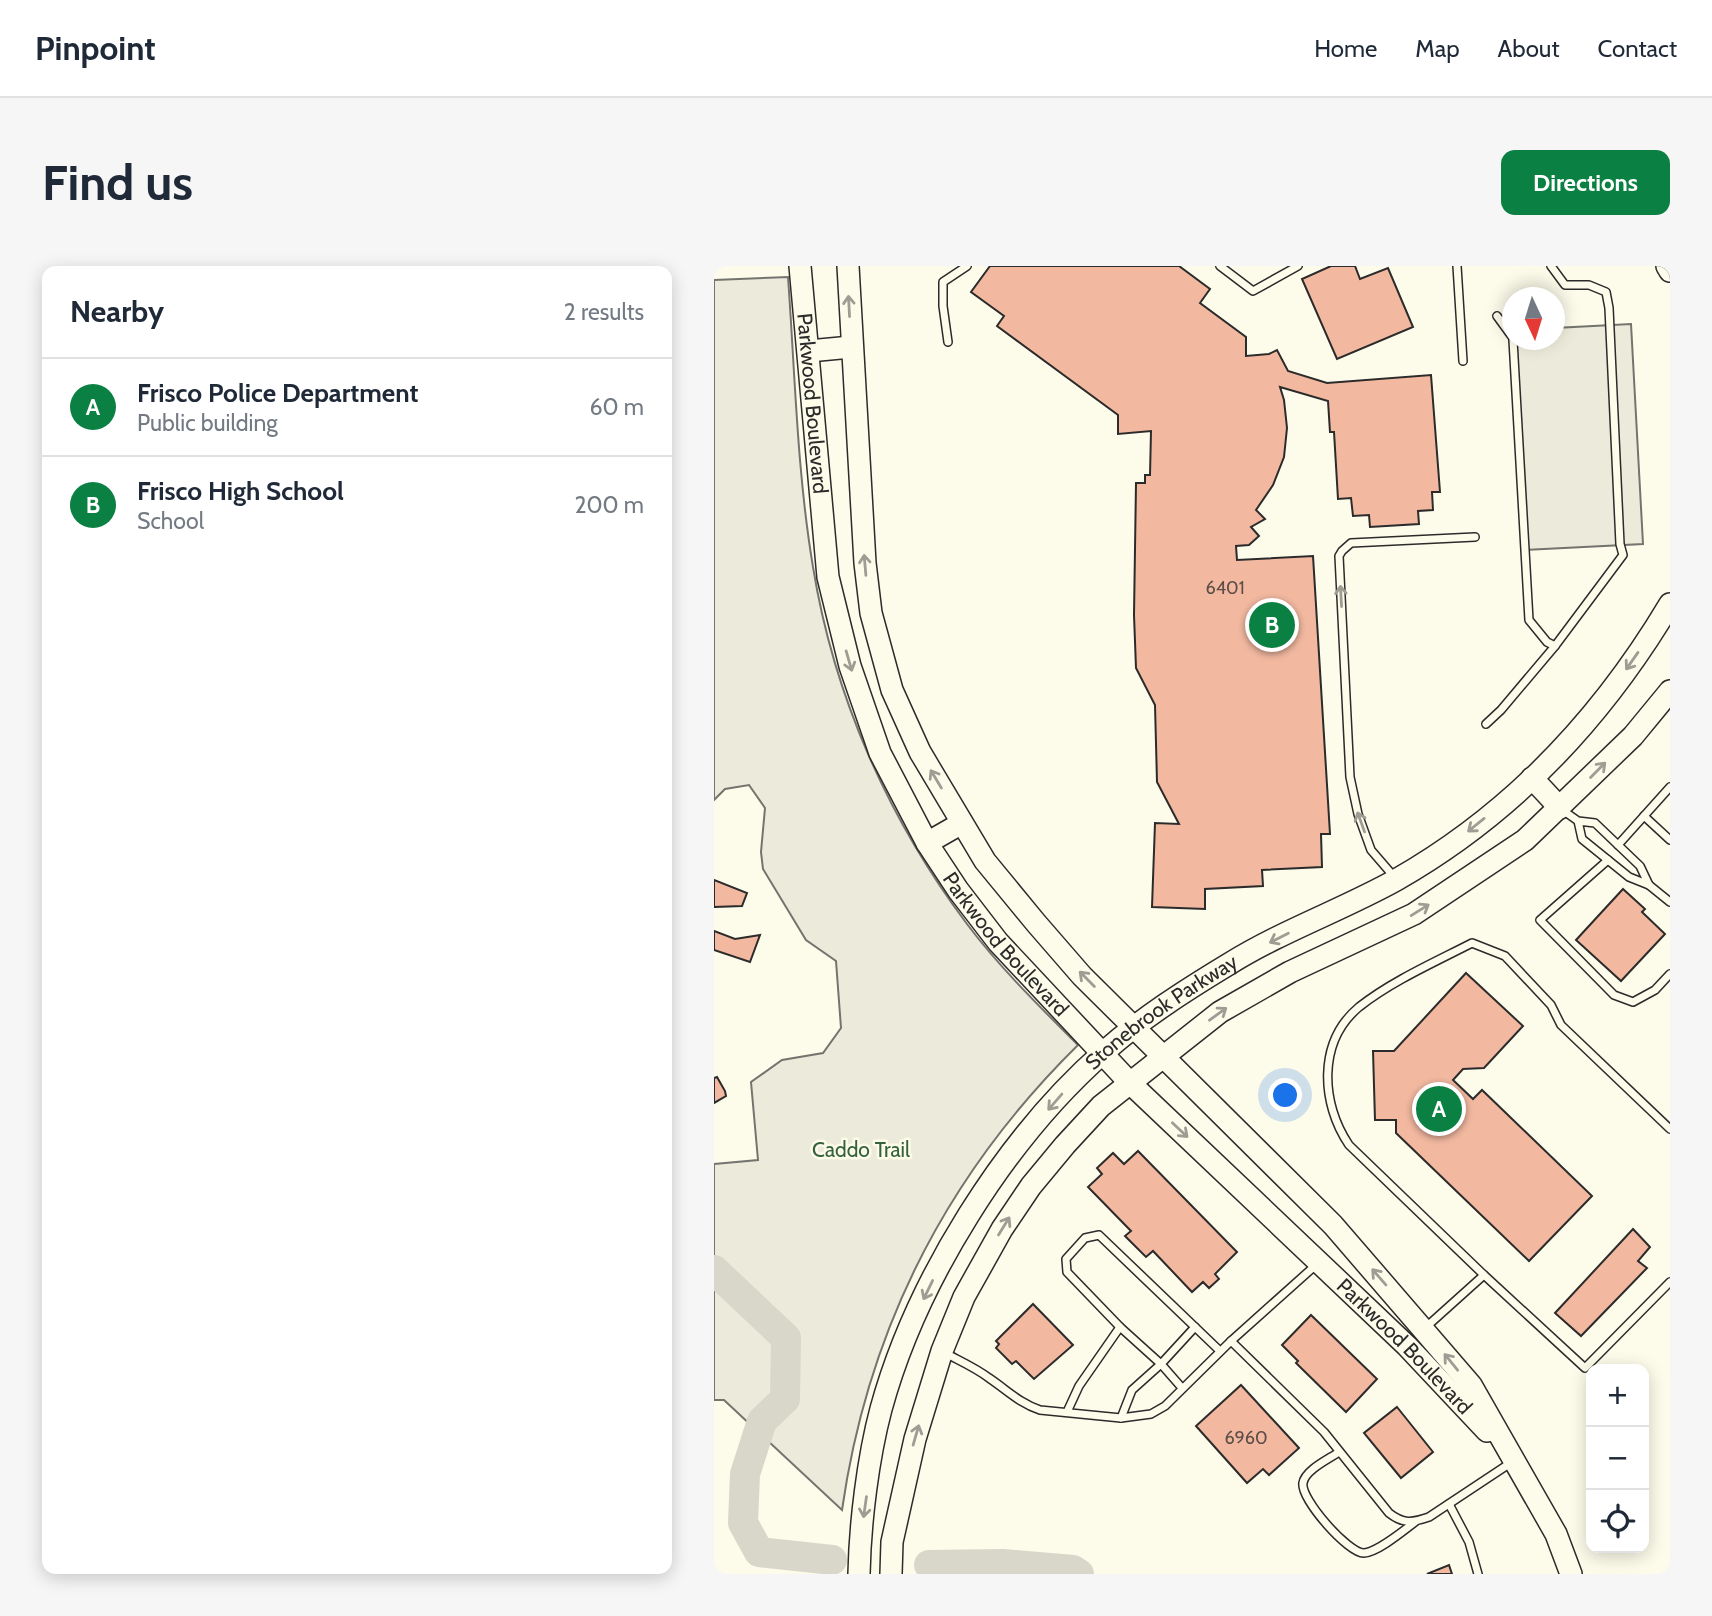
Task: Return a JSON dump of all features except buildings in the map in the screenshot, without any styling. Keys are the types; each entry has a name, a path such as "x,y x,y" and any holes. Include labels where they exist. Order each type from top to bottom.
{"main road":[{"name":"Parkwood Boulevard","path":"800,266 828,577 857,688 880,753 928,843 958,890 998,942 1130,1083 1407,1346 1515,1460"},
{"name":"Parkwood Boulevard","path":"848,266 865,563 871,613 892,690 905,724 985,862 1082,976 1333,1225 1471,1385 1556,1534 1571,1574"},
{"path":"1667,266 1670,271"},
{"path":"809,351 851,347"},
{"name":"Stonebrook Parkway","path":"859,1574 871,1466 881,1410 908,1336 952,1242 995,1176 1055,1102 1102,1053 1135,1027 1231,962 1396,879 1462,837 1532,778 1584,726 1629,666 1670,604"},
{"name":"Stonebrook Parkway","path":"891,1574 892,1542 915,1439 942,1351 964,1297 1002,1229 1031,1186 1065,1145 1101,1106 1220,1012 1290,972 1414,914 1525,840 1633,736 1670,691"},
{"path":"1532,778 1560,808"},
{"path":"928,843 962,823"},
{"path":"908,1336 942,1351"}],"lane":[{"path":"948,342 944,321 943,282 967,266"},
{"path":"1220,266 1253,291 1297,266"},
{"path":"1457,266 1463,361"},
{"path":"1486,724 1555,646 1623,555 1620,544 1609,308 1606,292 1589,285 1565,285 1550,266"},
{"path":"1497,316 1502,323"},
{"path":"1514,350 1529,620 1547,642 1555,646"},
{"path":"1396,879 1371,849 1352,795 1339,556 1351,543 1475,537"},
{"path":"1618,845 1670,787"},
{"path":"1560,808 1578,821 1595,823 1640,866 1648,885"},
{"path":"1644,816 1670,840"},
{"path":"1578,821 1582,839 1629,877 1648,885 1670,902"},
{"path":"1608,860 1540,920 1614,995 1633,1002 1655,990 1670,974"},
{"path":"1670,1129 1561,1024 1551,1004 1505,956 1472,943 1401,981 1359,1008 1339,1033 1328,1065 1328,1094 1336,1122 1349,1145 1585,1368 1670,1282"},
{"path":"1182,1388 1067,1272 1066,1259 1084,1238 1099,1235 1220,1351"},
{"path":"942,1351 985,1375 1028,1406 1121,1418 1151,1413 1165,1406 1220,1351 1319,1262"},
{"path":"1407,1346 1484,1275"},
{"path":"1066,1412 1079,1386 1120,1327"},
{"path":"1121,1418 1132,1390 1161,1364 1195,1327"},
{"path":"1231,1341 1324,1433 1389,1513 1404,1522 1415,1522"},
{"path":"1339,1452 1307,1474 1303,1482 1303,1493 1352,1550 1363,1553 1375,1550 1415,1522 1429,1517 1515,1460"},
{"path":"1449,1504 1469,1542 1478,1574"}],"green space":[{"name":"Caddo Trail","path":"788,277 800,459 813,567 822,615 850,710 890,800 939,884 993,956 1078,1045 1031,1095 990,1146 953,1201 921,1258 894,1317 871,1379 854,1443 842,1510 724,1400 714,1400 714,1164 758,1160 751,1082 782,1060 823,1053 841,1028 836,961 806,940 763,869 761,852 765,808 749,785 725,789 714,800 714,280"},
{"path":"1631,324 1643,544 1524,550 1514,350 1565,350 1565,327"}],"waterway":[{"path":"714,1270 786,1338 785,1399 762,1421 745,1474 743,1523 759,1552 832,1560"},
{"path":"929,1565 1003,1564 1073,1570 1079,1574"}],"place":[{"name":"Frisco High School","path":"1272,625"},
{"name":"Frisco Police Department","path":"1439,1109"}]}
